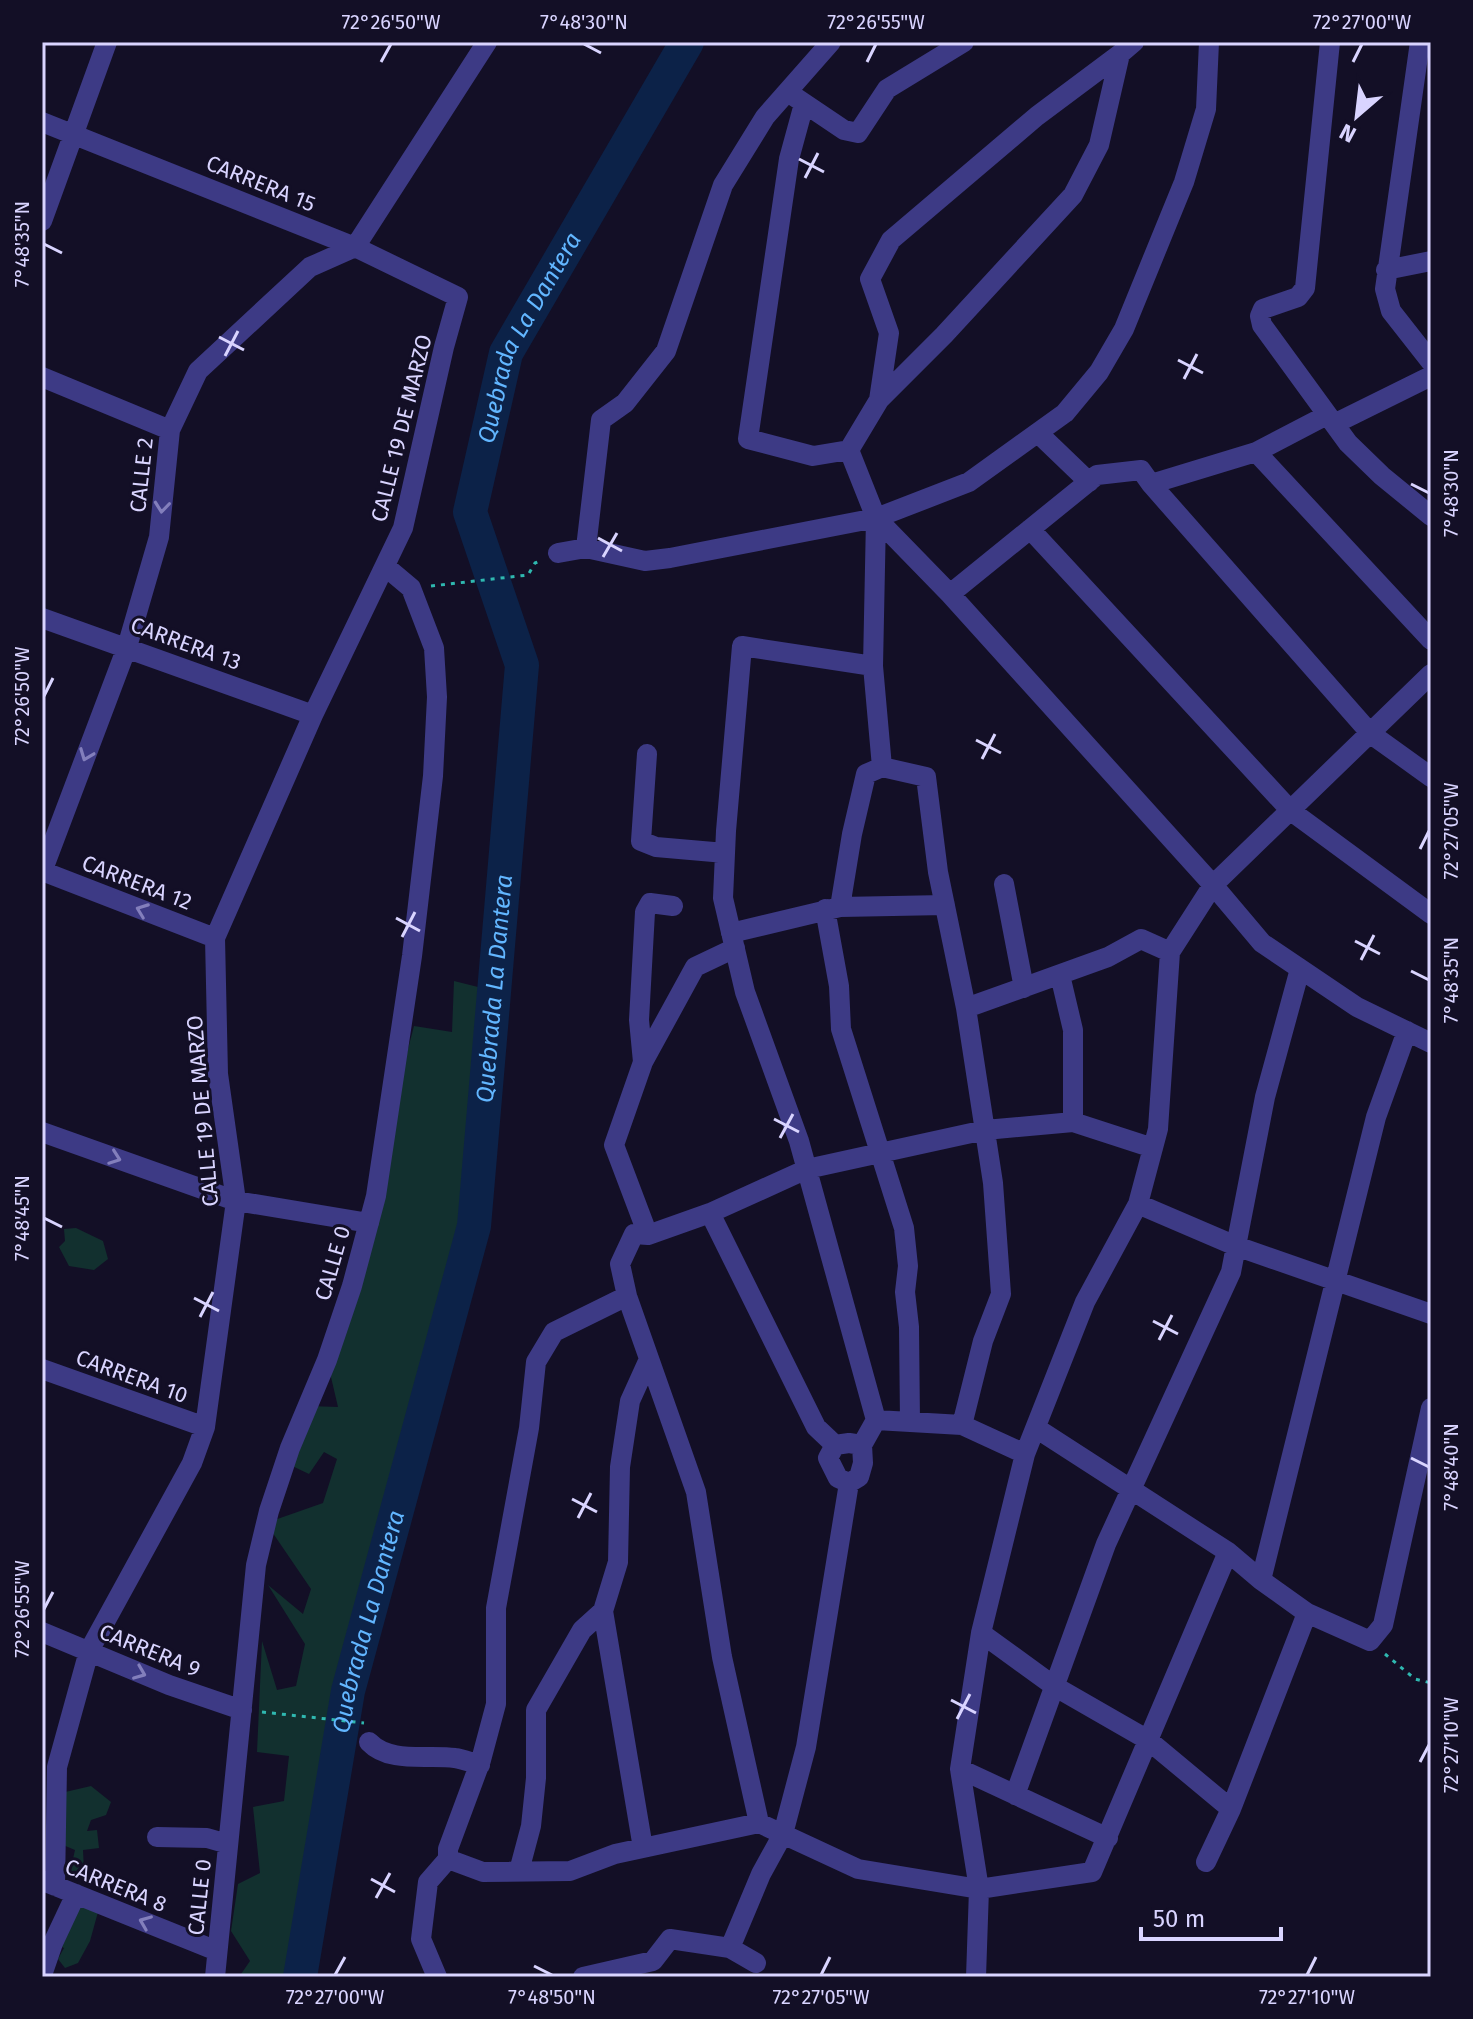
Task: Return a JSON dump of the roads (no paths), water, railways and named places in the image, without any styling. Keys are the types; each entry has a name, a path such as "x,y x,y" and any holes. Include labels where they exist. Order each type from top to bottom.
{"street":[{"path":"42,221 107,42"},
{"path":"355,247 487,42"},
{"path":"831,42 796,98 748,439 813,456 849,450 879,400 944,335 1073,195 1099,145 1127,48"},
{"path":"796,98 844,130 858,133 887,89 964,42"},
{"path":"558,553 586,548 645,561 876,518 969,482 1065,413 1099,372 1124,329 1184,182 1206,109 1209,42"},
{"path":"1330,42 1305,288 1298,297 1263,309 1260,316 1262,325 1348,443 1431,516"},
{"path":"879,400 889,333 870,279 891,240 1037,116 1127,48"},
{"path":"1423,54 1385,289 1391,311 1431,362"},
{"path":"586,548 601,420 625,403 666,351 723,185 765,117 796,98"},
{"name":"CARRERA 15","path":"42,122 355,247 458,297"},
{"name":"CALLE 2","path":"42,871 127,647 159,537 170,430 198,371 310,267 355,247"},
{"path":"1386,270 1431,261"},
{"name":"CALLE 19 DE MARZO","path":"48,1883 57,1767 89,1651 192,1463 205,1427 236,1201 218,1074 215,938 313,715 403,528 458,297"},
{"path":"1151,484 1256,452 1431,376"},
{"path":"42,377 170,430"},
{"path":"1038,433 1089,482"},
{"path":"849,450 876,518 950,594 1262,943 1357,1007 1431,1043"},
{"path":"1256,452 1431,640"},
{"path":"950,594 1097,475 1141,470 1371,734 1431,777"},
{"path":"876,518 873,666 882,767"},
{"path":"1030,529 1291,811 1431,914"},
{"name":"CALLE 0","path":"215,1977 254,1579 269,1511 290,1448 327,1360 352,1286 376,1196 412,956 433,776 437,697 434,648 411,588 386,567"},
{"name":"CARRERA 13","path":"42,618 313,715"},
{"path":"730,1948 761,1874 783,1834 806,1747 849,1483 859,1477 863,1463 862,1445 876,1420 807,1169 745,992 723,898 742,646 873,666"},
{"path":"976,1977 979,1889 960,1769 981,1633 1025,1454 1085,1302 1138,1204 1158,1129 1170,952 1213,885 1431,674"},
{"path":"647,754 641,841 656,847 725,853"},
{"path":"910,1422 909,1327 905,1292 908,1266 904,1228 841,1029 832,908 866,774 882,767 926,777 938,872 966,1008 993,1183 1001,1294 983,1341 962,1425"},
{"name":"CARRERA 12","path":"42,871 215,938"},
{"path":"1004,884 1024,988"},
{"path":"643,1062 639,1020 645,912 650,903 673,906"},
{"path":"648,1235 614,1145 643,1062 695,967 733,941 832,908 945,905"},
{"path":"966,1008 1108,957 1141,939 1170,952"},
{"path":"1015,1795 1106,1544 1231,1272 1265,1097 1300,969"},
{"path":"1060,975 1073,1030 1073,1122"},
{"path":"1261,1580 1376,1117 1407,1031"},
{"path":"759,1823 722,1657 696,1492 627,1296 620,1264 634,1234 648,1235 710,1213 807,1169 985,1130 1073,1122 1153,1148"},
{"path":"42,1132 236,1201 369,1223"},
{"path":"1138,1204 1236,1246 1431,1314"},
{"path":"710,1213 816,1427 835,1445"},
{"path":"437,1977 421,1939 428,1882 448,1859 448,1849 480,1765 496,1704 496,1608 529,1428 536,1362 554,1332 627,1296"},
{"path":"643,1848 603,1611 618,1562 620,1467 630,1401 649,1359"},
{"name":"CARRERA 10","path":"42,1369 205,1427"},
{"path":"1036,1428 1228,1552 1307,1613 1370,1641 1383,1625 1431,1408"},
{"path":"876,1420 962,1425 1025,1454"},
{"path":"835,1445 862,1445"},
{"path":"835,1445 828,1458 838,1478 849,1483"},
{"path":"448,1859 483,1872 570,1871 615,1854 759,1823 858,1869 979,1889 1092,1872 1228,1552"},
{"path":"519,1871 531,1826 536,1778 536,1710 582,1630 603,1611"},
{"path":"1206,1862 1231,1809 1307,1613"},
{"name":"CARRERA 9","path":"42,1632 169,1685 242,1710"},
{"path":"981,1633 1054,1686 1148,1740 1231,1809"},
{"path":"369,1742 383,1752 422,1758 456,1758 480,1765"},
{"path":"960,1769 1108,1838"},
{"path":"157,1837 207,1838 228,1844"},
{"name":"CARRERA 8","path":"48,1883 217,1951"},
{"path":"42,1975 76,1894"},
{"path":"583,1977 653,1961 670,1939 730,1948 756,1963"}],"waterway":[{"name":"Quebrada La Dantera","path":"300,1977 348,1691 474,1226 522,665 470,512 506,353 687,42"}]}
